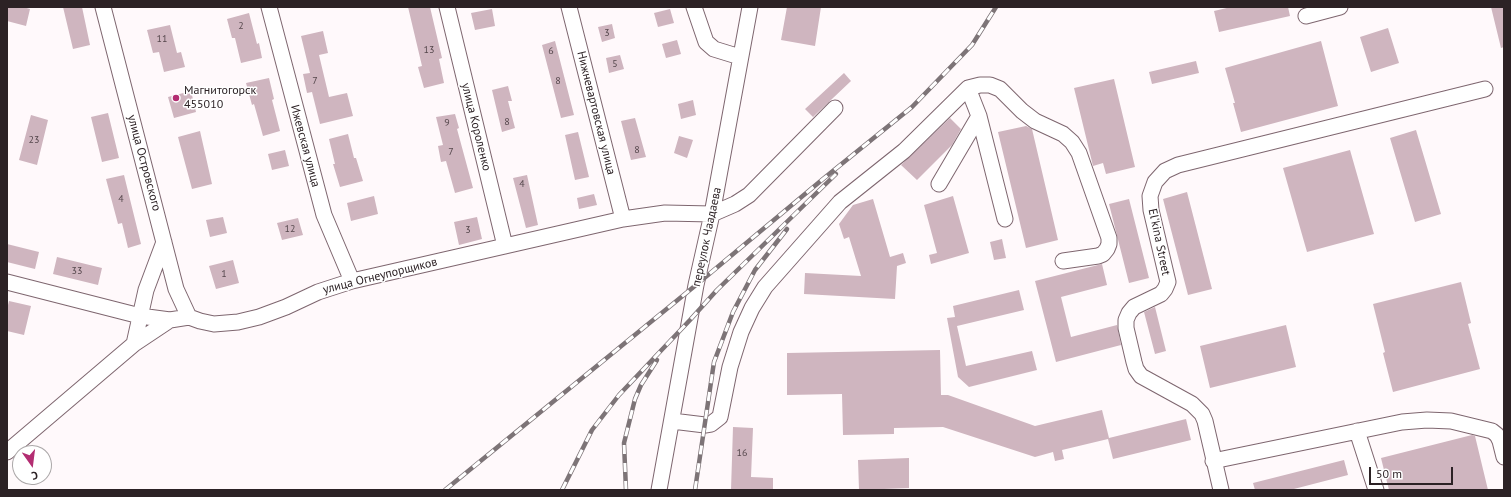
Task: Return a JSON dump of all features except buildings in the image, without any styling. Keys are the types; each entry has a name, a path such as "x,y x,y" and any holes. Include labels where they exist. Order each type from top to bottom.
{"street":[{"name":"улица Островского","path":"103,7 176,288 189,317"},
{"name":"Ижевская улица","path":"269,7 324,216 352,282"},
{"name":"улица Короленко","path":"447,7 505,246"},
{"name":"Нижневартовская улица","path":"569,7 623,219"},
{"path":"694,7 706,42 714,49 740,57"},
{"name":"переулок Чаадаева","path":"659,490 696,285 712,214 750,7"},
{"path":"1306,16 1340,7"},
{"path":"672,421 705,425 711,424 720,417 730,367 741,332 752,308 765,287 840,202 904,151 968,88 980,85 990,85 1000,89 1022,111 1035,121 1063,134 1072,142 1079,153 1109,238 1109,244 1103,254 1098,256 1063,261"},
{"path":"968,88 979,116 1005,219"},
{"name":"El'kina Street","path":"1221,490 1213,461 1205,421 1202,414 1192,404 1141,376 1134,362 1126,328 1126,320 1134,306 1161,294 1166,289 1168,282 1151,210 1150,196 1155,182 1165,171 1178,165 1485,89"},
{"path":"712,214 735,204 749,195 835,108"},
{"path":"939,184 979,116"},
{"name":"улица Огнеупорщиков","path":"7,282 140,316 170,320 189,317 214,324 238,322 259,317 286,307 318,292 352,282 623,219 665,213 712,214"},
{"path":"134,344 146,290 164,242"},
{"path":"7,452 134,344 170,320"},
{"path":"1213,461 1402,422 1427,420 1451,421 1492,431 1497,435 1500,441 1504,457"},
{"path":"1357,431 1376,490"}],"railway":[{"path":"445,490 912,107 972,45 996,7"},
{"path":"562,490 592,430 619,395 717,290 836,174"},
{"path":"695,490 714,362 733,312 755,270 787,229"},
{"path":"626,490 624,443 635,399 641,385 657,360"}],"place":[{"name":"Магнитогорск 455010","path":"176,98"}]}
